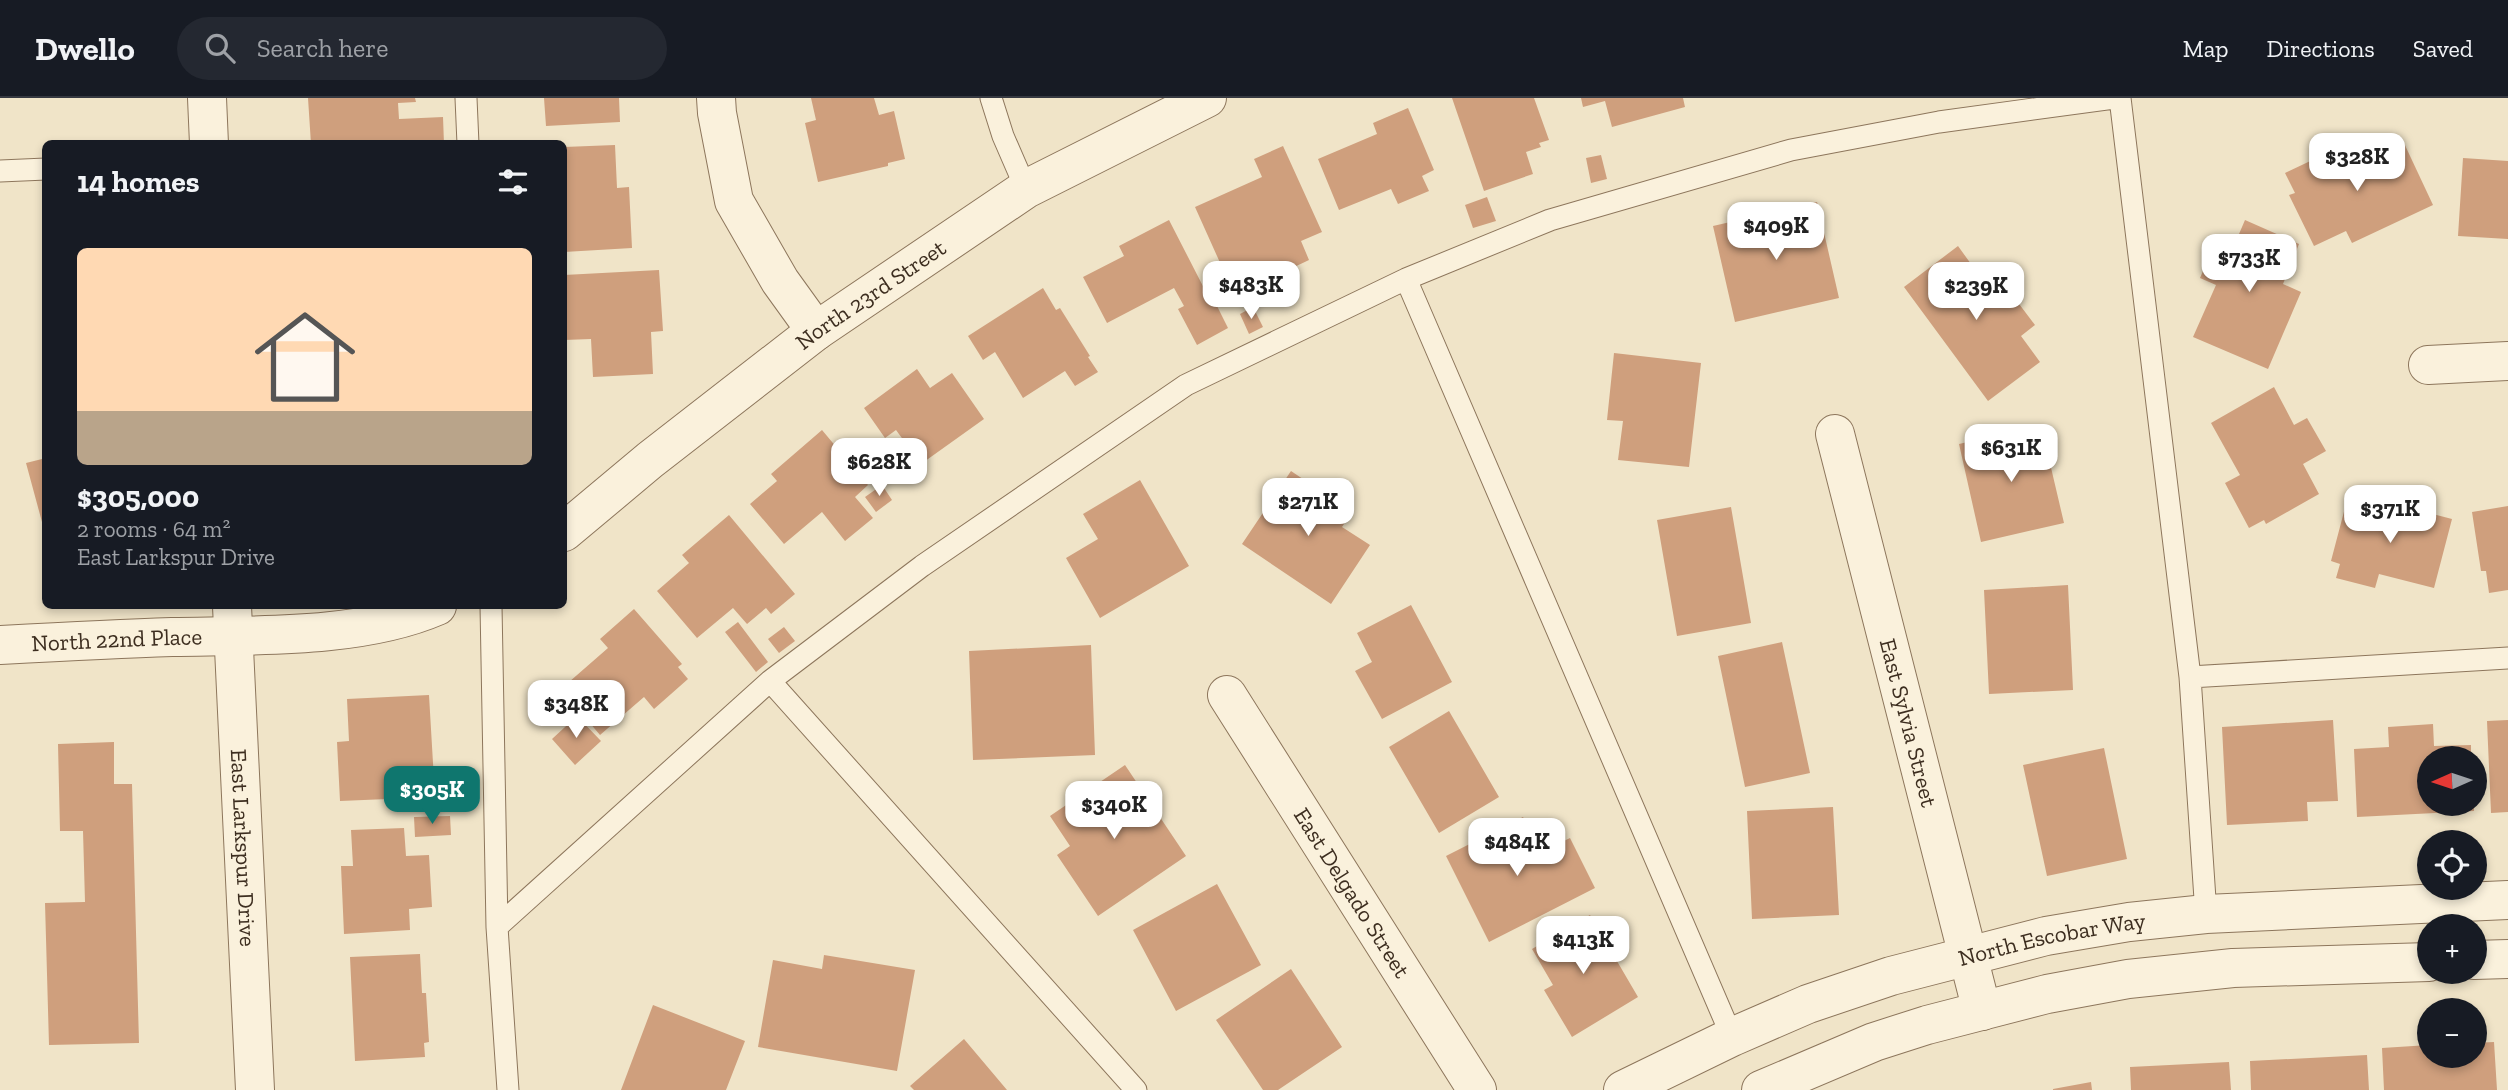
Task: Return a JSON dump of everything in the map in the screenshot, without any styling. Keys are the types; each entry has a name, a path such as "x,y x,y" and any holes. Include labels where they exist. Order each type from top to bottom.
{"street":[{"path":"207,98 209,140"},
{"path":"716,98 734,201 780,281 816,331"},
{"name":"North 23rd Street","path":"567,529 650,460 816,331 1026,189 1207,98"},
{"path":"2428,365 2508,361"},
{"name":"East Sylvia Street","path":"1835,435 1982,1011"},
{"path":"233,621 358,627 413,616 430,609"},
{"name":"North 22nd Place","path":"0,645 233,621"},
{"name":"East Larkspur Drive","path":"233,621 255,1090"},
{"name":"East Delgado Street","path":"1227,695 1477,1090"},
{"name":"North Escobar Way","path":"1623,1090 1732,1037 1808,1004 1891,976 2070,932 2129,922 2206,914 2508,900"},
{"path":"2487,960 2508,959"},
{"path":"1761,1090 1874,1042 2047,994 2178,972 2417,961"}],"lane":[{"path":"466,98 468,140"},
{"path":"991,98 1003,136 1026,189"},
{"path":"497,927 770,681 922,566 1186,386 1406,279 1550,220 1791,150 1939,122 2114,98"},
{"path":"2120,98 2190,677 2206,914"},
{"path":"0,171 42,169"},
{"path":"1406,279 1732,1037"},
{"path":"492,609 497,927 508,1090"},
{"path":"2190,677 2508,658"},
{"path":"770,681 1136,1090"}],"building":[{"path":"308,98 415,98 416,102 398,103 399,119 443,117 444,140 311,140"},
{"path":"544,98 619,98 620,122 546,126"},
{"path":"811,98 874,98 879,115 894,111 905,159 888,163 888,166 818,182 805,123 816,120"},
{"path":"1452,98 1534,98 1549,140 1539,143 1541,147 1526,152 1533,174 1484,191"},
{"path":"1581,98 1683,98 1685,107 1612,127 1605,101 1583,107"},
{"path":"1408,108 1434,170 1422,176 1429,191 1398,204 1391,189 1339,210 1318,159 1377,134 1373,123"},
{"path":"2403,141 2433,205 2352,243 2346,231 2314,246 2289,195 2295,193 2285,173 2342,146 2352,166"},
{"path":"615,145 617,188 629,187 632,248 567,252 567,147"},
{"path":"1283,146 1322,232 1301,241 1309,260 1267,280 1259,261 1226,276 1195,207 1262,177 1254,159"},
{"path":"1601,155 1607,179 1591,183 1586,158"},
{"path":"2463,158 2508,161 2508,239 2458,236"},
{"path":"1487,197 1496,221 1473,228 1465,205"},
{"path":"1817,202 1839,298 1735,322 1713,226"},
{"path":"1169,220 1207,294 1210,292 1228,328 1197,345 1178,309 1184,306 1174,288 1107,323 1083,277 1124,256 1119,246"},
{"path":"2245,220 2299,244 2283,284 2301,292 2268,369 2193,337 2216,285 2200,278 2219,234 2236,241"},
{"path":"1958,246 1992,293 2004,284 2035,325 2021,336 2040,362 1988,401 1904,287"},
{"path":"659,270 663,331 651,332 653,374 593,377 591,339 567,340 567,275"},
{"path":"1043,288 1056,310 1060,308 1098,372 1075,386 1065,371 1023,398 995,352 983,360 968,336"},
{"path":"1253,307 1263,327 1249,334 1240,314"},
{"path":"1614,353 1701,363 1689,467 1618,460 1623,421 1607,420"},
{"path":"917,369 930,388 952,373 984,419 921,464 896,430 885,438 864,408"},
{"path":"2274,387 2294,425 2307,418 2326,451 2303,464 2319,494 2266,524 2264,520 2249,528 2225,483 2240,475 2211,423"},
{"path":"2041,425 2064,523 1981,542 1959,444"},
{"path":"822,430 868,485 855,497 873,518 845,541 822,512 784,544 750,504 777,481 771,474"},
{"path":"42,459 42,522 26,463"},
{"path":"1291,471 1352,512 1342,527 1370,545 1331,604 1242,544"},
{"path":"1140,480 1189,566 1100,618 1066,558 1098,539 1083,514"},
{"path":"882,485 892,500 876,512 865,497"},
{"path":"2375,499 2452,519 2434,588 2379,574 2375,588 2336,578 2340,564 2331,561 2346,504 2372,511"},
{"path":"2508,506 2508,590 2489,593 2486,571 2481,571 2472,512"},
{"path":"1731,507 1751,623 1677,636 1657,520"},
{"path":"729,515 795,594 771,614 766,608 747,624 733,608 697,638 657,591 689,563 682,555"},
{"path":"2068,585 2073,690 1989,694 1984,590"},
{"path":"1411,605 1452,682 1382,719 1355,671 1372,662 1357,633"},
{"path":"634,609 682,664 678,667 688,679 654,709 644,697 600,735 561,689 608,648 600,639"},
{"path":"738,622 768,662 756,672 725,632"},
{"path":"784,627 795,641 779,653 768,639"},
{"path":"1782,642 1810,773 1745,787 1718,656"},
{"path":"1091,645 1095,755 973,760 969,651"},
{"path":"429,695 435,797 340,801 337,742 349,741 347,699"},
{"path":"1449,711 1499,797 1439,833 1389,747"},
{"path":"577,716 601,741 575,765 552,739"},
{"path":"2333,720 2338,801 2307,802 2308,821 2227,825 2222,727"},
{"path":"2508,720 2508,812 2491,813 2487,721"},
{"path":"2433,724 2434,746 2417,746 2417,814 2357,817 2354,749 2389,747 2388,727"},
{"path":"114,742 114,784 132,784 139,1043 49,1045 45,903 85,902 83,831 60,831 58,744"},
{"path":"2104,748 2127,859 2047,876 2023,765"},
{"path":"1125,765 1186,856 1098,916 1057,855 1070,846 1050,816"},
{"path":"1833,807 1839,915 1752,919 1747,811"},
{"path":"450,816 451,835 415,837 414,817"},
{"path":"1523,817 1541,852 1570,838 1595,888 1489,942 1446,856"},
{"path":"404,828 406,856 429,855 432,907 409,909 410,930 344,934 341,866 353,866 351,830"},
{"path":"1217,884 1261,965 1176,1011 1133,930"},
{"path":"1590,915 1638,997 1572,1037 1544,990 1553,985 1532,949"},
{"path":"420,954 429,1042 424,1043 425,1057 355,1061 350,957"},
{"path":"824,955 915,970 897,1071 758,1047 773,960 822,969"},
{"path":"1291,969 1342,1047 1278,1090 1263,1090 1216,1020"},
{"path":"653,1005 745,1041 726,1090 621,1090"},
{"path":"964,1039 1007,1090 914,1090 910,1086"},
{"path":"2487,1042 2494,1042 2497,1090 2384,1090 2382,1048 2417,1046 2417,1068 2487,1068"},
{"path":"2367,1055 2369,1090 2251,1090 2250,1061"},
{"path":"2229,1062 2231,1090 2131,1090 2130,1067"},
{"path":"2091,1082 2092,1090 2053,1090 2053,1089"}]}
